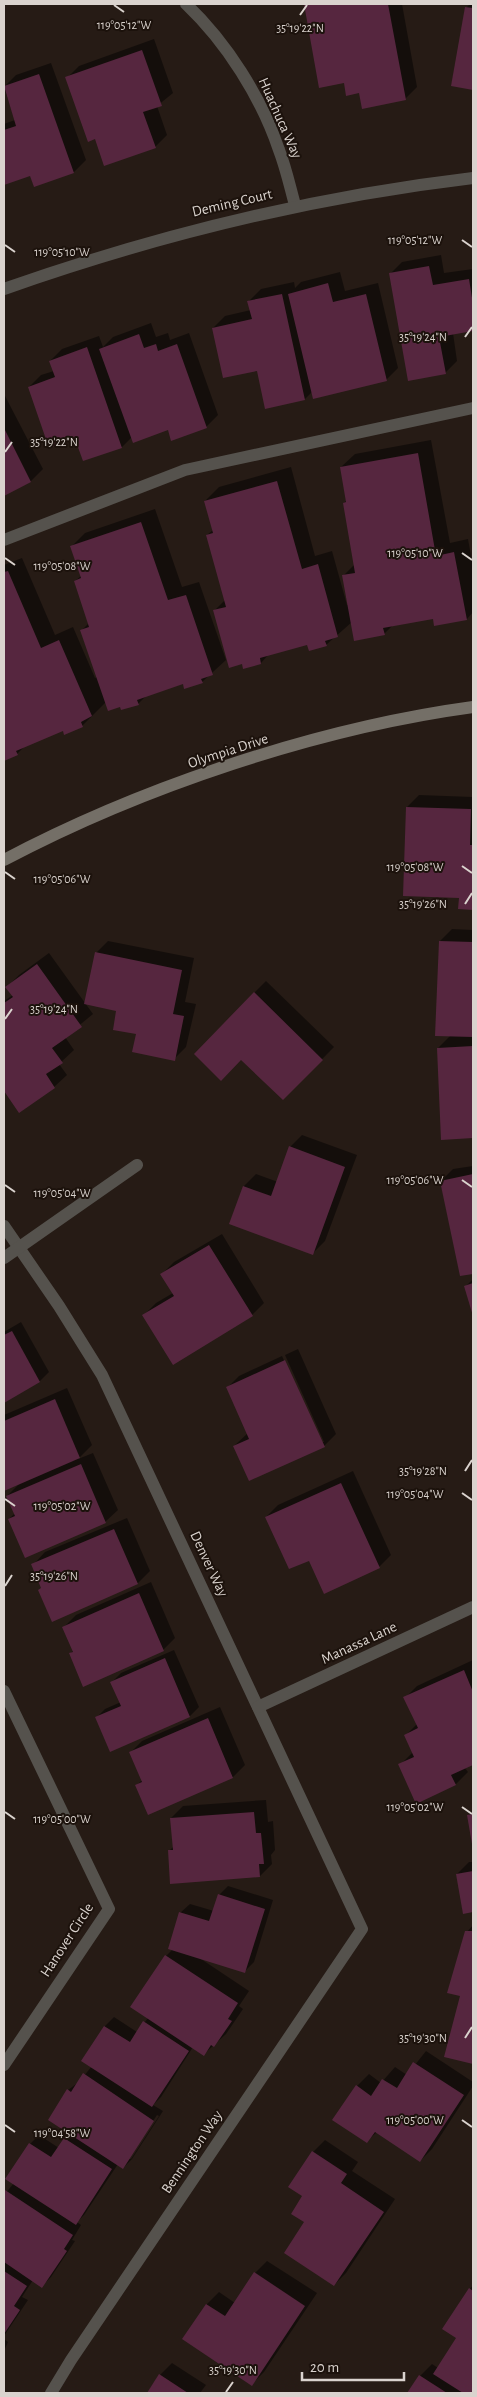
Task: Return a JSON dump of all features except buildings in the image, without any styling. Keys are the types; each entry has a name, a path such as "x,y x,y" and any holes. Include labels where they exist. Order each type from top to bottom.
{"street":[{"name":"Huachuca Way","path":"186,4 231,57 256,99 279,150 295,205"},
{"name":"Deming Court","path":"4,288 79,262 184,231 295,205 403,186 473,178"},
{"path":"4,540 185,470 365,429 473,408"},
{"name":"Olympia Drive","path":"4,860 129,802 232,764 337,734 444,711 473,707"},
{"path":"4,1258 137,1165"},
{"name":"Denver Way","path":"4,1226 102,1375 362,1929"},
{"name":"Manassa Lane","path":"258,1707 473,1607"},
{"name":"Hanover Circle","path":"4,1690 108,1909 4,2065"},
{"name":"Bennington Way","path":"51,2393 362,1929"}]}
